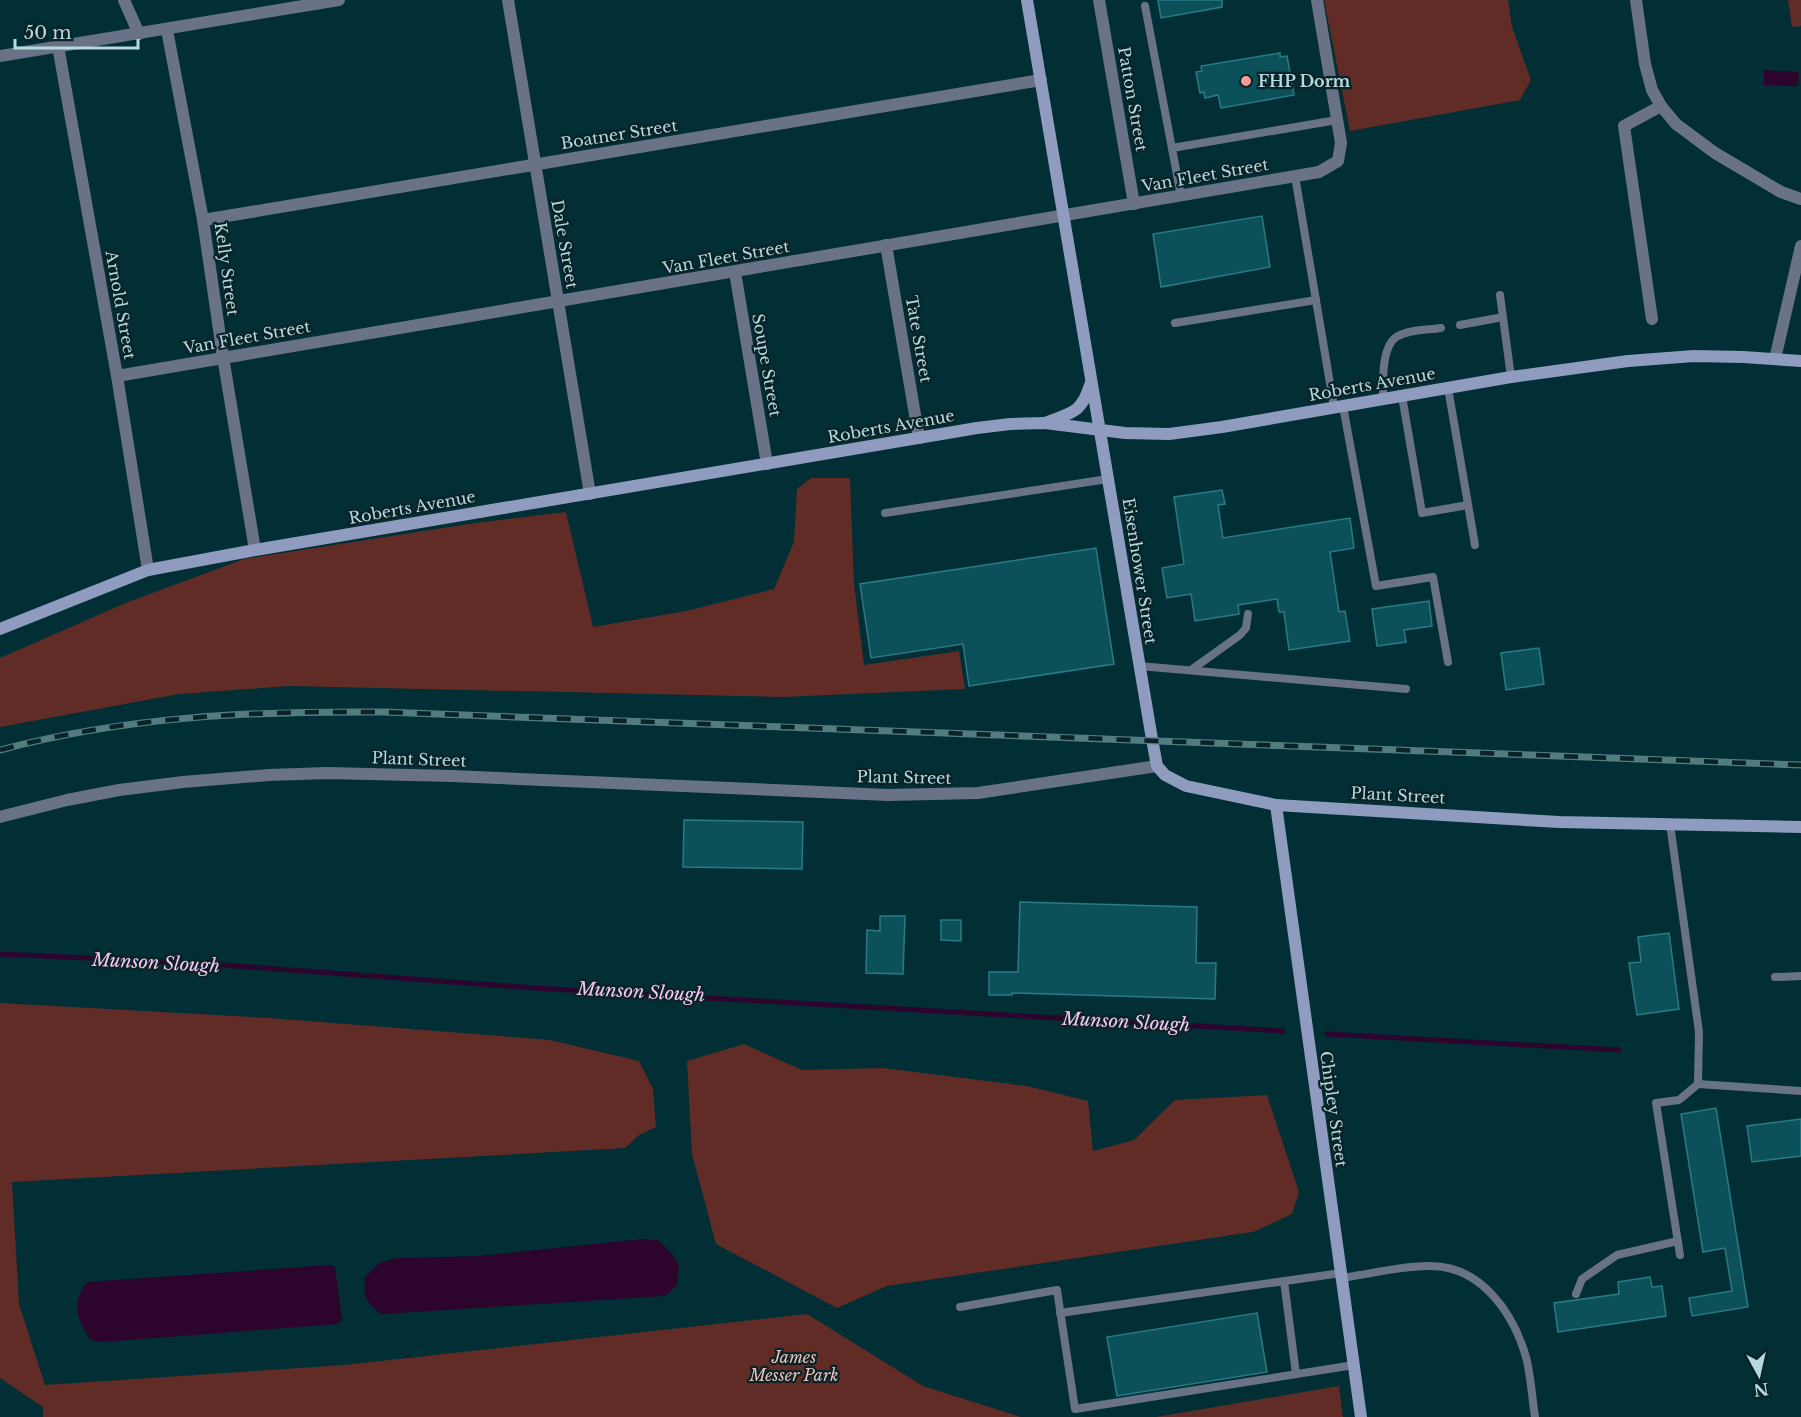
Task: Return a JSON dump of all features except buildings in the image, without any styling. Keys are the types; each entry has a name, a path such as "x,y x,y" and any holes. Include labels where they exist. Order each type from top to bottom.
{"street":[{"path":"124,0 139,34"},
{"path":"0,56 339,0"},
{"name":"Dale Street","path":"508,0 591,494"},
{"name":"Eisenhower Street","path":"1027,0 1157,766"},
{"name":"Patton Street","path":"1100,0 1134,204"},
{"path":"1317,0 1337,120"},
{"path":"1636,0 1645,64 1652,90 1661,106 1676,124 1716,153 1781,192 1801,199"},
{"name":"Kelly Street","path":"167,30 203,220 255,550"},
{"name":"Arnold Street","path":"58,46 117,376 148,570"},
{"name":"Boatner Street","path":"203,220 1041,80"},
{"path":"1652,320 1624,126 1661,106"},
{"name":"Van Fleet Street","path":"117,376 1320,172 1338,161 1341,143 1337,120"},
{"name":"Tate Street","path":"886,245 920,438"},
{"path":"1775,359 1801,246"},
{"name":"Soupe Street","path":"735,272 767,464"},
{"name":"Roberts Avenue","path":"0,629 148,570 255,550 1010,424 1045,423 1148,435 1169,434 1511,377 1628,361 1694,356 1801,361"},
{"path":"1045,423 1081,408 1092,381"},
{"name":"Plant Street","path":"0,817 119,790 269,775 327,773 452,776 888,795 952,795 1157,766 1165,775 1186,786 1276,805 1559,822 1801,827"},
{"name":"Chipley Street","path":"1276,805 1361,1417"}],"lane":[{"path":"1145,6 1180,196"},
{"path":"1172,148 1337,120"},
{"path":"1295,176 1316,300 1376,586 1434,577 1448,662"},
{"path":"1500,295 1511,377"},
{"path":"1175,323 1316,300"},
{"path":"1460,326 1503,317"},
{"path":"1383,399 1383,372 1386,356 1397,336 1441,328"},
{"path":"1448,388 1475,545"},
{"path":"1402,396 1422,513 1468,505"},
{"path":"885,513 1108,479"},
{"path":"1191,670 1240,635 1246,628 1248,614"},
{"path":"1139,666 1406,688"},
{"path":"1670,824 1700,1032 1698,1084"},
{"path":"1775,977 1801,976"},
{"path":"1680,1255 1656,1103 1679,1100 1698,1084 1801,1091"},
{"path":"1575,1294 1581,1279 1617,1255 1677,1240"},
{"path":"1060,1313 1284,1281 1430,1266 1455,1269 1473,1278 1491,1292 1506,1312 1518,1335 1526,1359 1535,1417"},
{"path":"1284,1281 1296,1374"},
{"path":"960,1307 1057,1290 1075,1408 1354,1365"}],"green space":[{"path":"1324,0 1508,0 1512,27 1531,80 1520,100 1350,131"},
{"path":"1788,0 1801,0 1801,26 1792,27"},
{"path":"811,478 850,478 854,583 864,665 959,651 965,689 783,697 290,686 179,694 0,727 0,658 128,602 244,559 475,523 566,512 593,627 686,611 774,589 794,542 797,489"},
{"name":"James Messer Park","path":"0,1003 269,1018 550,1040 639,1061 653,1089 656,1127 639,1135 625,1148 12,1182 19,1304 45,1385 344,1365 807,1314 923,1386 1021,1417 43,1417 43,1407 0,1378"},
{"path":"744,1044 802,1070 883,1068 1027,1086 1088,1101 1093,1151 1134,1140 1175,1100 1267,1095 1299,1192 1292,1214 1253,1232 887,1286 837,1308 716,1244 692,1154 687,1061"},
{"path":"1339,1386 1343,1417 1156,1417"}],"shaded area":[{"path":"1764,70 1799,72 1798,86 1764,85"},
{"path":"643,1239 658,1240 679,1265 677,1285 665,1296 382,1314 369,1303 365,1295 365,1277 379,1263 398,1258 479,1256"},
{"path":"330,1265 335,1267 342,1320 337,1324 101,1342 91,1340 79,1318 77,1304 79,1296 88,1282"}],"waterway":[{"name":"Munson Slough","path":"0,954 195,963 535,988 1283,1031"},
{"path":"1327,1034 1619,1050"}],"railway":[{"path":"0,750 95,730 190,718 286,713 384,712 1801,765"}],"place":[{"name":"FHP Dorm","path":"1246,81"}]}
